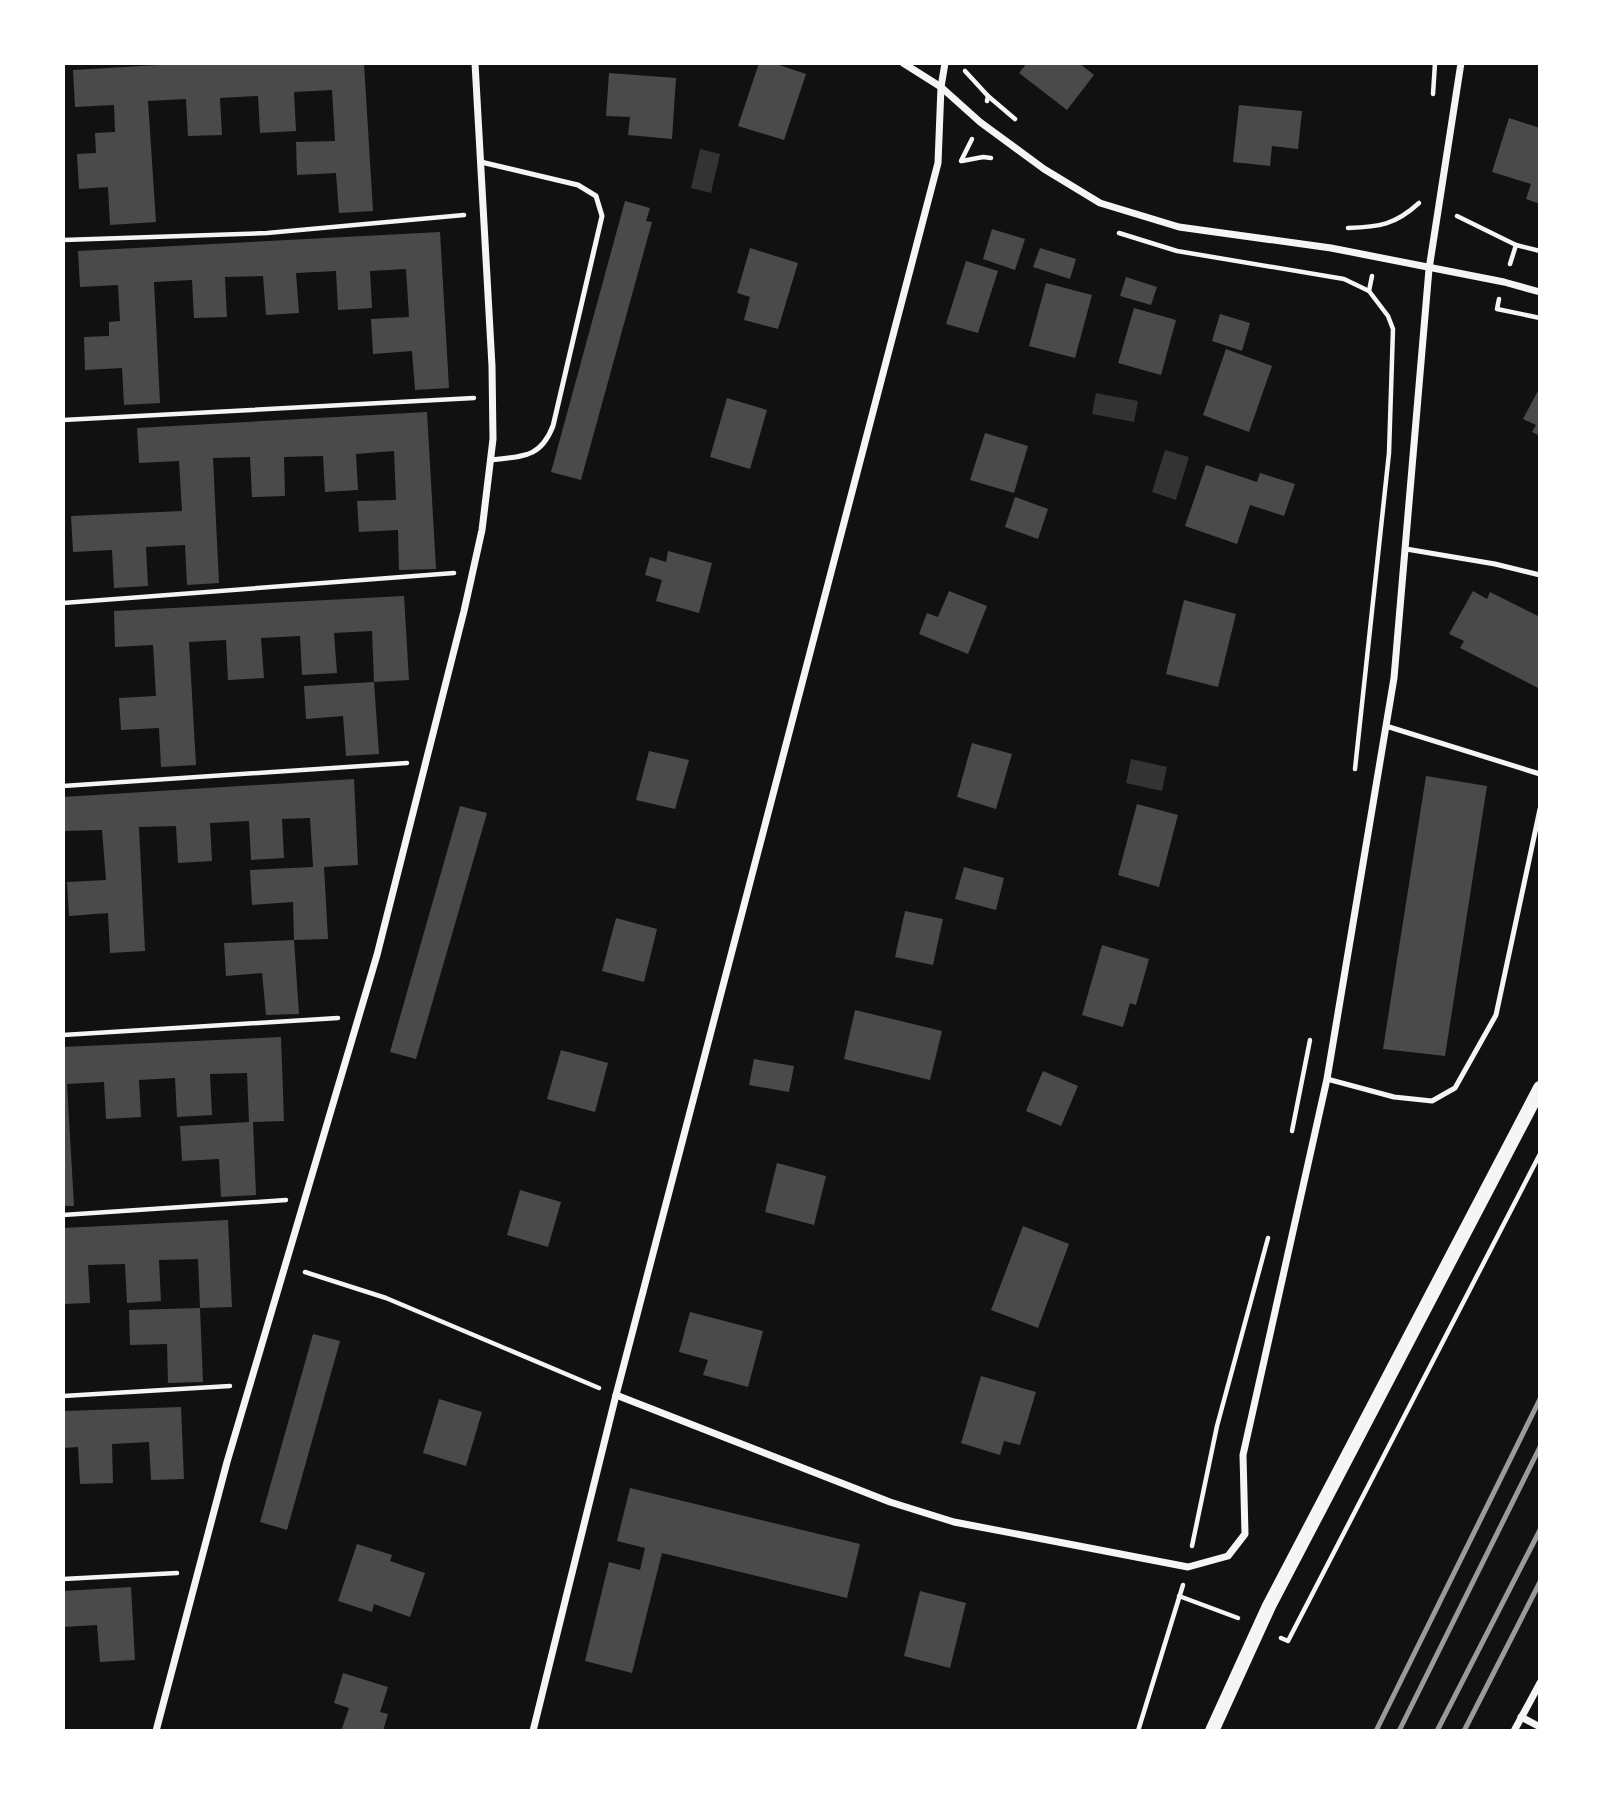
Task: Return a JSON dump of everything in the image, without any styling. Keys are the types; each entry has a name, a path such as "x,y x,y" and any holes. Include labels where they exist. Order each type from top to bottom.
{"main road":[{"path":"1212,1731 1269,1605 1540,1088"}],"street":[{"path":"156,1731 250,1385 377,955 482,530 493,439 475,63"},
{"path":"903,63 941,87 980,122 1044,169 1100,204 1179,227 1331,248 1504,282 1540,292"},
{"path":"533,1731 616,1395 938,163 941,87 945,63"},
{"path":"616,1395 890,1502 954,1522 1188,1567 1228,1556 1245,1534 1242,1455 1327,1079 1394,678 1429,269 1461,63"},
{"path":"1514,1731 1540,1683"},
{"path":"1521,1717 1540,1727"}],"lane":[{"path":"481,162 578,185 596,196 602,216 548,439 533,455 490,460"},
{"path":"1406,549 1495,564 1540,575"},
{"path":"1386,726 1540,774"},
{"path":"1327,1079 1394,1097 1432,1101 1455,1088 1496,1015 1540,809"}],"path":[{"path":"1432,101 1435,63"},
{"path":"960,65 988,96 1018,122"},
{"path":"961,161 980,122 988,96"},
{"path":"1336,229 1393,223 1419,203 1421,194"},
{"path":"464,202 466,228"},
{"path":"63,240 267,233 484,211"},
{"path":"1451,227 1457,216 1516,245 1540,251"},
{"path":"1354,777 1389,453 1393,329 1388,316 1369,291 1375,257 1372,227"},
{"path":"473,385 474,411"},
{"path":"63,420 492,397"},
{"path":"63,603 472,573"},
{"path":"63,786 425,762"},
{"path":"407,775 410,763"},
{"path":"333,1031 341,1005"},
{"path":"63,1035 358,1017"},
{"path":"1289,1141 1312,1032"},
{"path":"63,1215 305,1199"},
{"path":"282,1213 286,1200"},
{"path":"1138,1731 1188,1567 1217,1426 1270,1229"},
{"path":"284,1266 386,1298 616,1395"},
{"path":"63,1395 250,1385"},
{"path":"63,1579 198,1572"}],"shaded area":[{"path":"700,149 720,154 711,193 691,188"},
{"path":"1096,393 1138,401 1134,422 1092,414"},
{"path":"1165,450 1189,457 1176,500 1152,492"},
{"path":"1131,759 1167,767 1162,791 1126,783"}],"building":[{"path":"194,63 364,63 373,211 339,213 336,173 297,175 296,142 335,141 332,90 294,92 296,131 260,133 258,96 220,98 222,135 188,136 186,99 148,101 156,222 110,225 108,187 79,189 77,154 96,153 95,133 115,132 114,105 75,107 73,70"},
{"path":"759,63 773,63 806,74 784,140 738,126"},
{"path":"1027,63 1079,63 1094,75 1067,110 1019,73"},
{"path":"609,73 676,78 672,139 628,135 630,117 606,116"},
{"path":"1239,105 1302,111 1298,149 1272,146 1270,166 1233,162"},
{"path":"1509,118 1540,128 1540,204 1526,199 1531,184 1492,172"},
{"path":"625,201 650,208 646,221 652,222 581,480 551,472"},
{"path":"992,229 1025,239 1015,270 983,259"},
{"path":"440,232 449,388 415,390 412,351 373,354 371,319 409,317 406,269 370,271 372,308 338,310 336,271 296,273 299,313 266,315 263,276 225,277 227,317 194,318 192,280 154,282 160,403 124,405 122,368 85,370 84,337 109,336 109,322 120,321 118,285 80,287 78,251"},
{"path":"750,248 798,263 778,329 744,320 750,297 737,293"},
{"path":"1040,248 1076,259 1070,279 1033,267"},
{"path":"966,261 998,271 978,333 946,324"},
{"path":"1126,277 1157,287 1151,305 1120,296"},
{"path":"1046,283 1092,295 1075,358 1029,346"},
{"path":"1134,308 1176,320 1161,375 1118,363"},
{"path":"1220,314 1250,323 1242,351 1212,341"},
{"path":"1226,349 1272,366 1249,432 1203,415"},
{"path":"1540,387 1540,436 1532,432 1536,425 1523,419"},
{"path":"727,398 767,410 750,469 710,457"},
{"path":"427,412 436,569 399,570 398,530 359,532 357,501 396,500 394,451 356,454 358,490 325,492 323,456 284,457 285,496 252,497 250,457 213,458 219,583 187,585 185,545 146,547 148,586 114,588 112,550 73,552 71,516 182,511 179,461 139,463 137,428"},
{"path":"985,433 1028,446 1014,493 970,480"},
{"path":"1206,465 1257,482 1260,473 1295,484 1284,516 1250,505 1237,544 1185,526"},
{"path":"1015,497 1048,509 1038,539 1005,527"},
{"path":"668,551 712,563 699,613 656,601 662,580 645,575 650,557 666,562"},
{"path":"949,591 987,606 968,654 919,634 927,613 938,617"},
{"path":"1473,591 1487,599 1490,592 1540,617 1540,689 1460,648 1464,641 1449,634"},
{"path":"404,596 409,680 374,682 372,631 334,633 337,673 302,675 300,636 261,638 264,678 228,680 226,640 189,642 196,765 161,767 159,728 121,730 119,698 156,696 153,645 115,647 114,611"},
{"path":"1184,600 1236,614 1218,687 1166,674"},
{"path":"374,682 379,754 346,756 343,716 306,719 304,686"},
{"path":"972,743 1012,754 996,809 957,797"},
{"path":"649,751 689,760 675,809 636,800"},
{"path":"1426,776 1487,786 1445,1056 1383,1049"},
{"path":"354,779 358,865 324,867 328,939 294,940 293,902 252,905 250,870 313,867 310,818 282,819 284,858 251,860 249,821 210,823 212,861 178,863 176,826 139,827 145,951 110,953 108,913 69,916 67,882 106,880 102,830 64,831 63,797"},
{"path":"1137,804 1178,815 1159,887 1118,875"},
{"path":"460,806 487,813 416,1059 390,1052"},
{"path":"964,867 1004,878 996,910 955,899"},
{"path":"905,911 943,919 933,965 895,957"},
{"path":"616,918 657,929 644,982 602,971"},
{"path":"294,940 299,1014 266,1015 262,973 226,976 224,943"},
{"path":"1102,945 1149,959 1136,1005 1130,1003 1123,1027 1082,1015"},
{"path":"855,1010 942,1031 930,1080 844,1059"},
{"path":"281,1037 284,1121 253,1122 256,1195 221,1197 219,1159 182,1161 180,1126 249,1122 247,1073 210,1074 212,1115 177,1117 175,1078 139,1080 141,1117 106,1119 104,1082 67,1084 74,1206 63,1206 63,1047"},
{"path":"561,1050 608,1063 595,1112 547,1099"},
{"path":"754,1059 794,1066 789,1092 749,1085"},
{"path":"1043,1071 1078,1086 1061,1126 1026,1111"},
{"path":"777,1163 826,1176 814,1225 765,1212"},
{"path":"520,1190 561,1202 548,1247 507,1235"},
{"path":"228,1220 232,1307 200,1308 198,1259 159,1260 161,1301 127,1303 125,1264 88,1265 90,1303 63,1304 63,1228"},
{"path":"1023,1226 1069,1244 1038,1328 991,1310"},
{"path":"200,1308 203,1382 168,1383 167,1344 130,1345 129,1310"},
{"path":"690,1312 763,1331 748,1387 703,1375 708,1360 679,1352"},
{"path":"313,1334 340,1341 287,1530 260,1522"},
{"path":"981,1376 1036,1392 1020,1445 1004,1441 1000,1455 961,1443"},
{"path":"439,1399 482,1412 466,1466 423,1453"},
{"path":"181,1407 184,1479 151,1480 149,1442 112,1444 113,1483 80,1484 78,1447 63,1448 63,1411"},
{"path":"630,1488 860,1544 847,1598 662,1553 632,1673 585,1661 609,1562 640,1570 645,1548 617,1541"},
{"path":"357,1544 392,1555 390,1561 425,1573 410,1617 374,1604 372,1612 338,1601"},
{"path":"131,1587 135,1660 100,1662 97,1625 63,1627 63,1591"},
{"path":"920,1591 966,1603 950,1668 904,1656"},
{"path":"343,1673 388,1687 380,1712 388,1714 383,1731 341,1731 349,1708 334,1703"}],"railway":[{"path":"1376,1731 1540,1399"},
{"path":"1399,1731 1540,1447"},
{"path":"1437,1731 1540,1530"},
{"path":"1464,1731 1540,1582"}]}
